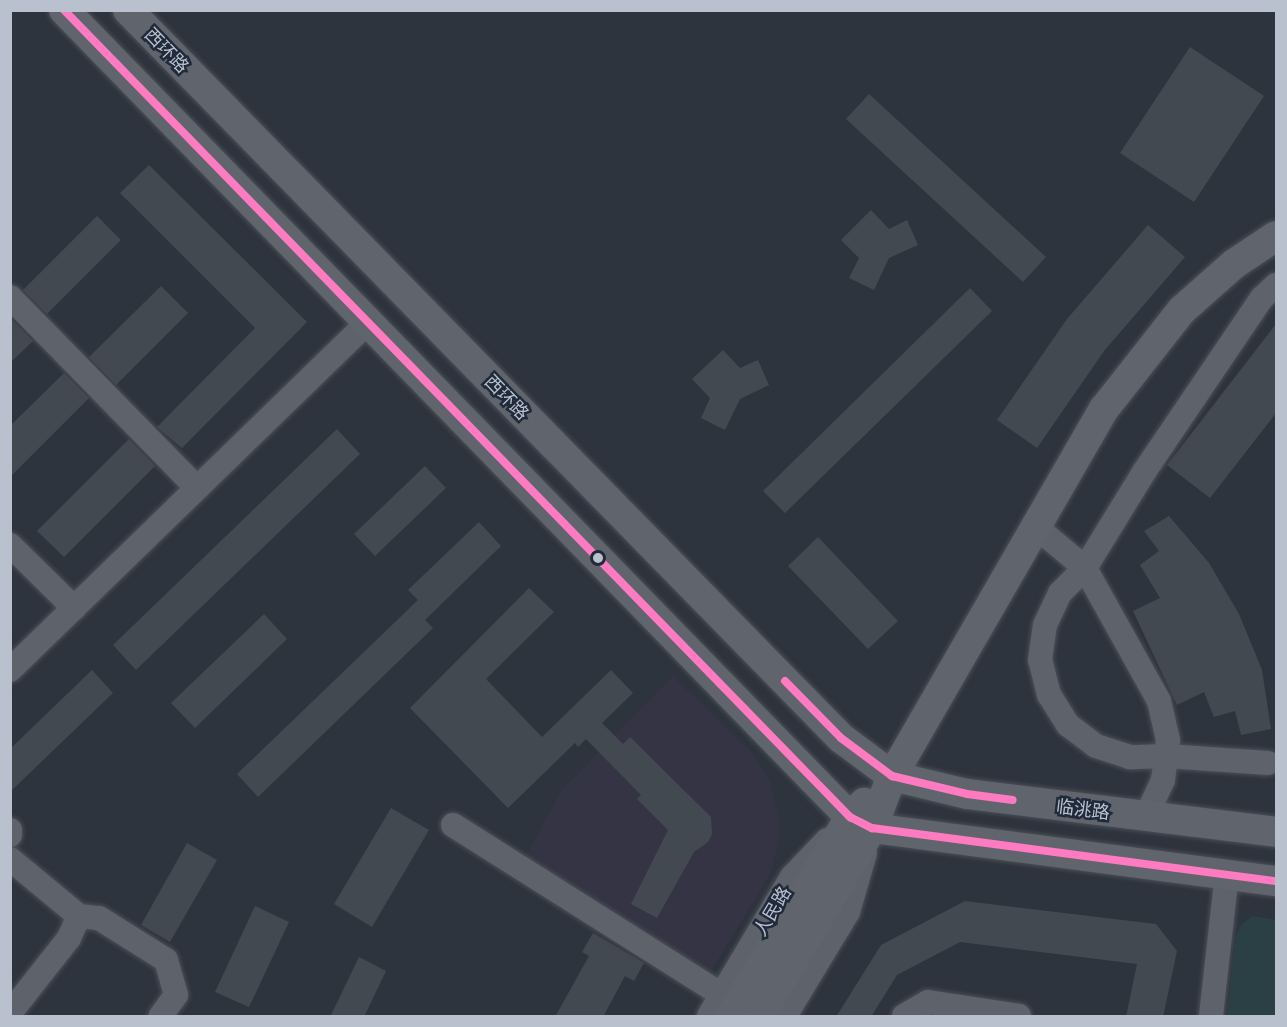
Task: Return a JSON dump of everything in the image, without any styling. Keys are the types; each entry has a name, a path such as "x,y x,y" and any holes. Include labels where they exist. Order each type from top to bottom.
{"main road":[{"path":"64,10 861,822 1276,881"},
{"name":"西环路","path":"128,10 841,738 892,776"},
{"name":"人民路","path":"726,1006 892,776 1104,409 1182,310 1234,264 1276,236"},
{"name":"临洮路","path":"892,776 967,794 1276,832"},
{"name":"人民路","path":"760,1017 861,822"}],"street":[{"path":"1268,764 1166,756 1131,757 1096,746 1068,725 1049,695 1041,660 1044,625 1060,593 1085,568 1144,472 1262,298 1276,285"},
{"path":"10,297 197,488"},
{"path":"10,670 369,321"},
{"path":"1036,527 1085,568 1158,701 1168,740 1163,780 1146,816"},
{"path":"10,545 74,608"},
{"name":"人民路","path":"785,1017 848,912 861,822"},
{"path":"453,825 726,1006"},
{"path":"10,859 79,916 99,918 166,960 176,995 161,1017"},
{"path":"1211,1017 1227,874"},
{"path":"10,1013 69,938 79,916"},
{"path":"904,1017 928,1002 1018,1017"},
{"name":"人民路","path":"709,1017 726,1006"}],"shaded area":[{"path":"673,676 752,753 770,782 778,814 778,843 771,872 709,975 523,861 562,790"}],"green space":[{"path":"1253,916 1276,920 1276,1016 1227,1016 1236,937 1241,925"}],"building":[{"path":"1190,47 1264,96 1194,202 1120,153"},
{"path":"869,94 1046,257 1023,282 846,119"},
{"path":"149,165 307,322 182,448 157,427 255,328 120,193"},
{"path":"871,210 889,229 907,220 918,245 889,258 874,290 849,278 859,258 841,240"},
{"path":"97,216 121,240 47,314 23,290"},
{"path":"1148,225 1185,257 1104,351 1037,448 997,420 1067,319"},
{"path":"161,286 188,313 116,385 89,357"},
{"path":"970,288 992,311 785,513 763,491"},
{"path":"10,318 33,341 10,363"},
{"path":"1276,324 1276,413 1210,498 1167,465"},
{"path":"723,350 740,368 758,360 769,385 740,399 725,430 701,418 710,398 692,379"},
{"path":"64,373 89,398 10,477 10,426"},
{"path":"337,429 360,454 136,670 113,645"},
{"path":"129,439 155,466 64,557 37,531"},
{"path":"425,466 446,488 375,556 354,534"},
{"path":"1169,516 1209,563 1239,614 1262,670 1271,729 1241,735 1235,711 1214,717 1204,692 1177,705 1133,611 1160,598 1140,565 1159,551 1144,531"},
{"path":"479,522 501,546 425,620 433,628 258,797 237,774 418,600 408,590"},
{"path":"818,537 898,621 868,649 788,566"},
{"path":"529,588 554,612 486,679 542,737 611,670 633,693 602,723 623,744 630,737 711,817 712,834 708,842 694,852 657,918 631,904 668,830 637,799 641,795 586,739 578,747 575,743 508,808 410,708"},
{"path":"264,614 287,639 195,728 171,703"},
{"path":"92,670 113,693 10,792 10,749"},
{"path":"391,808 429,830 372,927 334,904"},
{"path":"187,843 217,860 170,942 141,925"},
{"path":"965,901 1156,924 1177,951 1163,1017 1126,1017 1137,964 960,942 897,975 871,1017 836,1017 881,945"},
{"path":"255,906 289,922 249,1007 215,992"},
{"path":"593,933 644,963 634,981 625,976 603,1017 555,1017 589,956 582,952"},
{"path":"359,957 386,971 364,1017 330,1017"}],"transit line":[{"path":"64,10 850,817 872,828 1276,881"},
{"path":"785,681 841,738 892,776 967,794 1013,800"}]}
